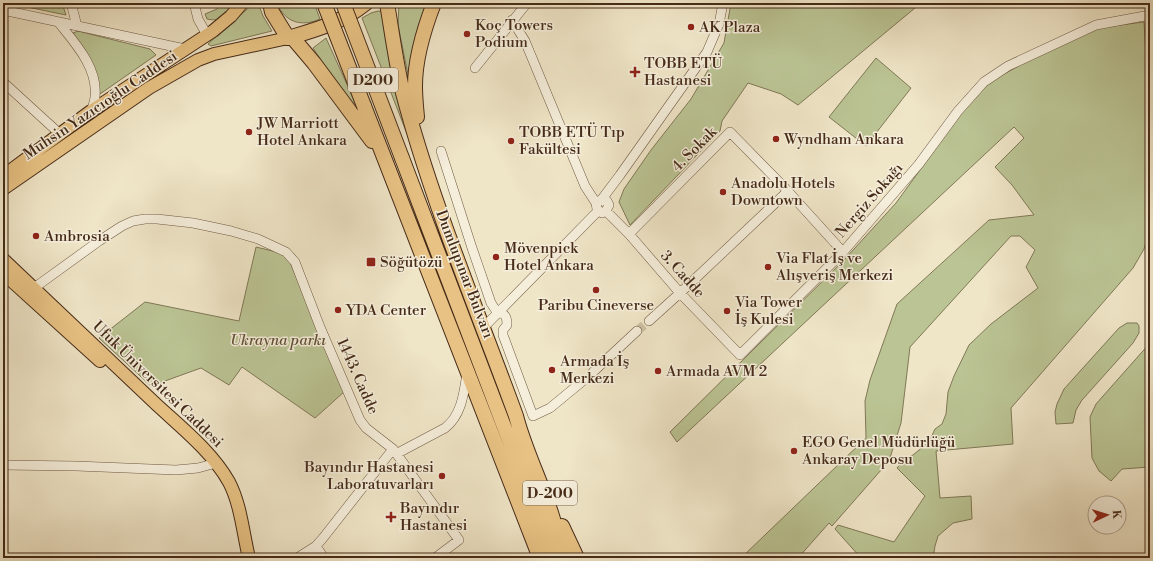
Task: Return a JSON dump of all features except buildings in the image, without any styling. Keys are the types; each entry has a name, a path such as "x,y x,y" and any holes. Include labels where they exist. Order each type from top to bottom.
{"highway":[{"path":"270,3 272,12 290,37 314,63 383,156"},
{"path":"324,3 540,558"},
{"name":"Dumlupınar Bulvarı","path":"343,3 554,558"},
{"path":"290,37 319,29 342,20 366,3"},
{"path":"387,3 403,91 419,148 464,279 484,327 546,499 560,546 561,558"},
{"path":"419,148 415,85 418,56 426,25 434,3"},
{"path":"402,158 464,279"},
{"name":"D-200","path":"520,430 537,461 568,540 577,558"},
{"path":"520,507 528,558"}],"main road":[{"name":"Muhsin Yazıcıoğlu Caddesi","path":"3,176 91,111 206,35 231,16 242,3"},
{"name":"Muhsin Yazıcıoğlu Caddesi","path":"3,189 149,88 198,60 214,54 290,37"},
{"name":"Ufuk Üniversitesi Caddesi","path":"3,259 30,291"},
{"name":"Ufuk Üniversitesi Caddesi","path":"3,273 30,291 114,363 200,446 212,464 226,494 232,514 241,558"},
{"name":"Ufuk Üniversitesi Caddesi","path":"212,464 228,481 234,494 239,510 249,558"}],"street":[{"path":"71,3 77,26"},
{"path":"194,3 198,18 206,35"},
{"path":"475,68 527,3"},
{"path":"484,327 602,205 620,176 708,52 719,24 723,3"},
{"path":"3,10 59,23 185,48"},
{"name":"Nergiz Sokağı","path":"740,354 844,252 919,164 958,111 984,82 1008,66 1096,26 1150,15"},
{"name":"3. Cadde","path":"512,20 524,41 585,186 680,293 740,354"},
{"path":"59,23 90,67 94,78 95,96 91,111"},
{"path":"3,82 60,134"},
{"name":"4. Sokak","path":"629,234 730,132 788,191 844,252"},
{"path":"441,151 491,303 494,309 500,311 507,318 507,325 503,330 502,335 533,416 550,408 584,380"},
{"path":"649,321 788,191"},
{"name":"1443. Cadde","path":"30,291 122,226 133,221 145,219 193,223 231,231 258,239 286,252 295,262 320,327 360,420 366,428 394,452 459,540 435,558"},
{"path":"593,372 637,331"},
{"path":"297,558 316,546 394,452 445,428 452,422 457,414 463,397 467,372"},
{"path":"3,465 176,470 212,464"},
{"path":"316,546 324,558"}],"green space":[{"path":"8,3 62,3 66,15"},
{"path":"223,3 238,3 221,18 212,20 207,19 205,14 217,9"},
{"path":"254,3 258,3 263,16 272,31 211,46 208,44"},
{"path":"277,3 314,3 320,19 307,23 295,22 289,19 280,10"},
{"path":"399,3 429,3 412,94 398,25"},
{"path":"731,3 921,3 798,105 781,94 748,83 722,121 720,131 630,225 619,202 624,189 651,150 691,99 724,43"},
{"path":"378,11 383,12 416,157 362,18"},
{"path":"1144,22 1150,121 1150,230 1144,249 1133,268 1011,408 1013,444 936,451 940,498 971,496 972,519 953,523 938,536 933,558 861,558 835,529 838,525 894,542 925,496 897,468 905,459 913,455 929,442 935,429 942,424 946,414 948,392 969,345 991,324 1038,288 1026,267 1035,250 1020,236 1011,236 910,347 901,423 889,461 832,526 829,523 798,558 741,558 866,438 865,401 870,380 897,304 989,220 1034,215 1012,185 995,167 1024,138 1014,127 677,442 670,432 844,260 896,203 963,111 991,81 1050,49 1096,28"},
{"path":"78,31 150,49 156,55 100,94 93,69 73,33"},
{"path":"326,38 368,131 313,48"},
{"path":"876,58 911,88 866,146 829,117"},
{"name":"Ukrayna parkı","path":"256,247 281,253 289,260 345,391 315,418 242,367 229,385 201,368 151,386 99,338 145,302 239,321"},
{"path":"1127,323 1137,323 1139,326 1139,333 1133,343 1082,400 1076,410 1073,423 1056,424 1055,412 1064,389 1119,328"},
{"path":"1150,343 1150,467 1122,469 1111,481 1099,471 1092,458 1090,417 1096,404"}],"tunnel":[{"path":"637,331 649,321"}],"place":[{"name":"AK Plaza","path":"691,27"},
{"name":"Koç Towers Podium","path":"467,34"},
{"name":"TOBB ETÜ Hastanesi","path":"635,72"},
{"name":"JW Marriott Hotel Ankara","path":"249,132"},
{"name":"Wyndham Ankara","path":"776,139"},
{"name":"TOBB ETÜ Tıp Fakültesi","path":"511,141"},
{"name":"Anadolu Hotels Downtown","path":"723,192"},
{"name":"Ambrosia","path":"36,236"},
{"name":"Mövenpick Hotel Ankara","path":"496,257"},
{"name":"Söğütözü","path":"371,262"},
{"name":"Via Flat İş ve Alışveriş Merkezi","path":"768,267"},
{"name":"Paribu Cineverse","path":"596,290"},
{"name":"YDA Center","path":"338,310"},
{"name":"Via Tower İş Kulesi","path":"727,311"},
{"name":"Armada İş Merkezi","path":"552,370"},
{"name":"Armada AVM 2","path":"658,371"},
{"name":"EGO Genel Müdürlüğü Ankaray Deposu","path":"794,451"},
{"name":"Bayındır Hastanesi Laboratuvarları","path":"442,476"},
{"name":"Bayındır Hastanesi","path":"391,517"}]}
